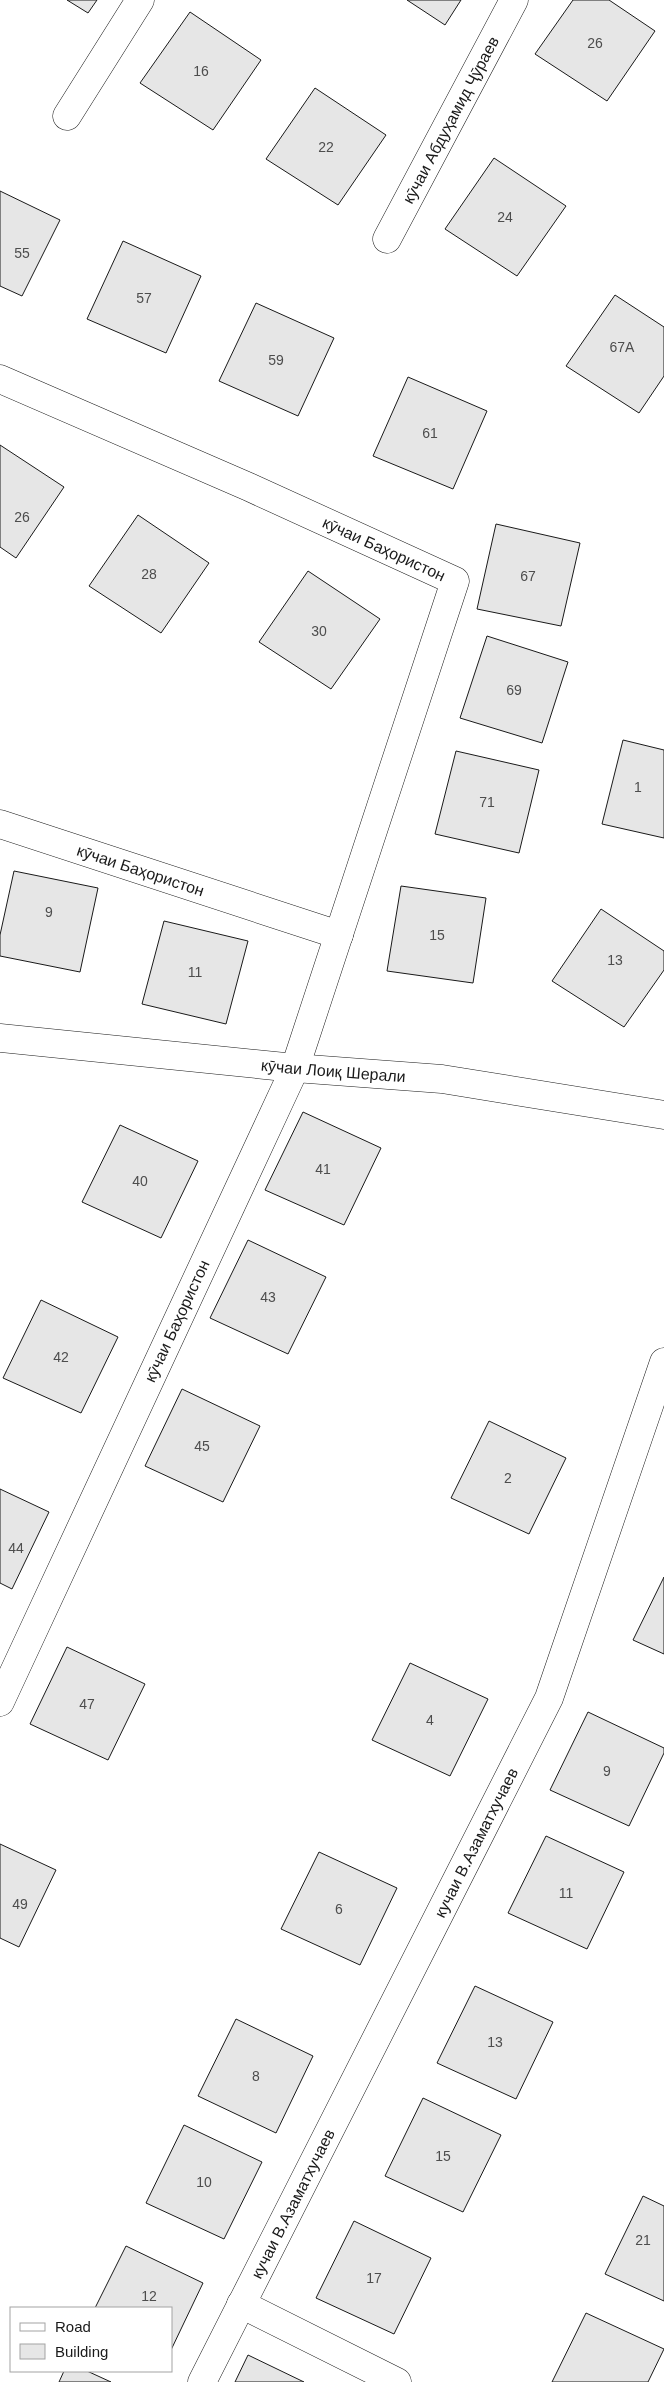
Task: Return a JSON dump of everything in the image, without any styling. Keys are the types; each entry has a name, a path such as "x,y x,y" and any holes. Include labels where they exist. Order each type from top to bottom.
{"street":[{"path":"67,116 140,0"},
{"name":"кӯчаи Абдуҳамид Ҷӯраев","path":"387,239 514,0"},
{"name":"кӯчаи Баҳористон","path":"0,379 249,487 455,581 295,1068 0,1702"},
{"name":"кӯчаи Баҳористон","path":"0,824 338,935"},
{"name":"кӯчаи Лоиқ Шерали","path":"0,1038 295,1068 442,1080 664,1115"},
{"name":"кучаи В.Азаматхучаев","path":"202,2382 549,1698 664,1362"},
{"path":"241,2304 398,2382"}],"building":[{"path":"67,0 97,0 88,13"},
{"path":"407,0 461,0 445,25"},
{"path":"573,0 609,0 655,31 607,101 535,54"},
{"path":"190,12 261,60 213,130 140,83"},
{"path":"315,88 386,135 338,205 266,159"},
{"path":"494,158 566,206 517,276 445,229"},
{"path":"0,191 60,220 22,296 0,286"},
{"path":"123,241 201,276 166,353 87,319"},
{"path":"615,295 664,327 664,376 639,413 566,366"},
{"path":"256,303 334,338 298,416 219,381"},
{"path":"408,377 487,411 453,489 373,456"},
{"path":"0,445 64,487 16,558 0,547"},
{"path":"138,515 209,563 161,633 89,586"},
{"path":"496,524 580,543 561,626 477,609"},
{"path":"308,571 380,619 331,689 259,642"},
{"path":"487,636 568,662 542,743 460,718"},
{"path":"623,740 664,750 664,838 602,824"},
{"path":"456,751 539,770 519,853 435,834"},
{"path":"14,871 98,888 80,972 0,956 0,935"},
{"path":"401,886 486,898 473,983 387,971"},
{"path":"601,909 664,951 664,970 624,1027 552,981"},
{"path":"164,921 248,941 226,1024 142,1004"},
{"path":"303,1112 381,1148 344,1225 265,1190"},
{"path":"120,1125 198,1161 161,1238 82,1202"},
{"path":"248,1240 326,1277 288,1354 210,1318"},
{"path":"41,1300 118,1337 81,1413 3,1378"},
{"path":"182,1389 260,1426 223,1502 145,1466"},
{"path":"489,1421 566,1458 529,1534 451,1498"},
{"path":"0,1489 49,1512 12,1589 0,1583"},
{"path":"664,1577 664,1654 633,1640"},
{"path":"67,1647 145,1684 108,1760 30,1724"},
{"path":"410,1663 488,1699 450,1776 372,1740"},
{"path":"588,1712 664,1748 664,1753 629,1826 550,1790"},
{"path":"546,1836 624,1872 587,1949 508,1913"},
{"path":"0,1844 56,1870 19,1947 0,1938"},
{"path":"319,1852 397,1888 360,1965 281,1929"},
{"path":"475,1986 553,2022 516,2099 437,2063"},
{"path":"236,2019 313,2056 276,2133 198,2096"},
{"path":"423,2098 501,2135 463,2212 385,2176"},
{"path":"184,2125 262,2162 224,2239 146,2203"},
{"path":"643,2196 664,2206 664,2301 605,2274"},
{"path":"354,2221 431,2258 394,2334 316,2298"},
{"path":"126,2246 203,2283 172,2348 172,2307 96,2307"},
{"path":"586,2313 664,2349 648,2382 552,2382"},
{"path":"248,2355 304,2382 235,2382"},
{"path":"64,2372 89,2372 111,2382 59,2382"}]}
